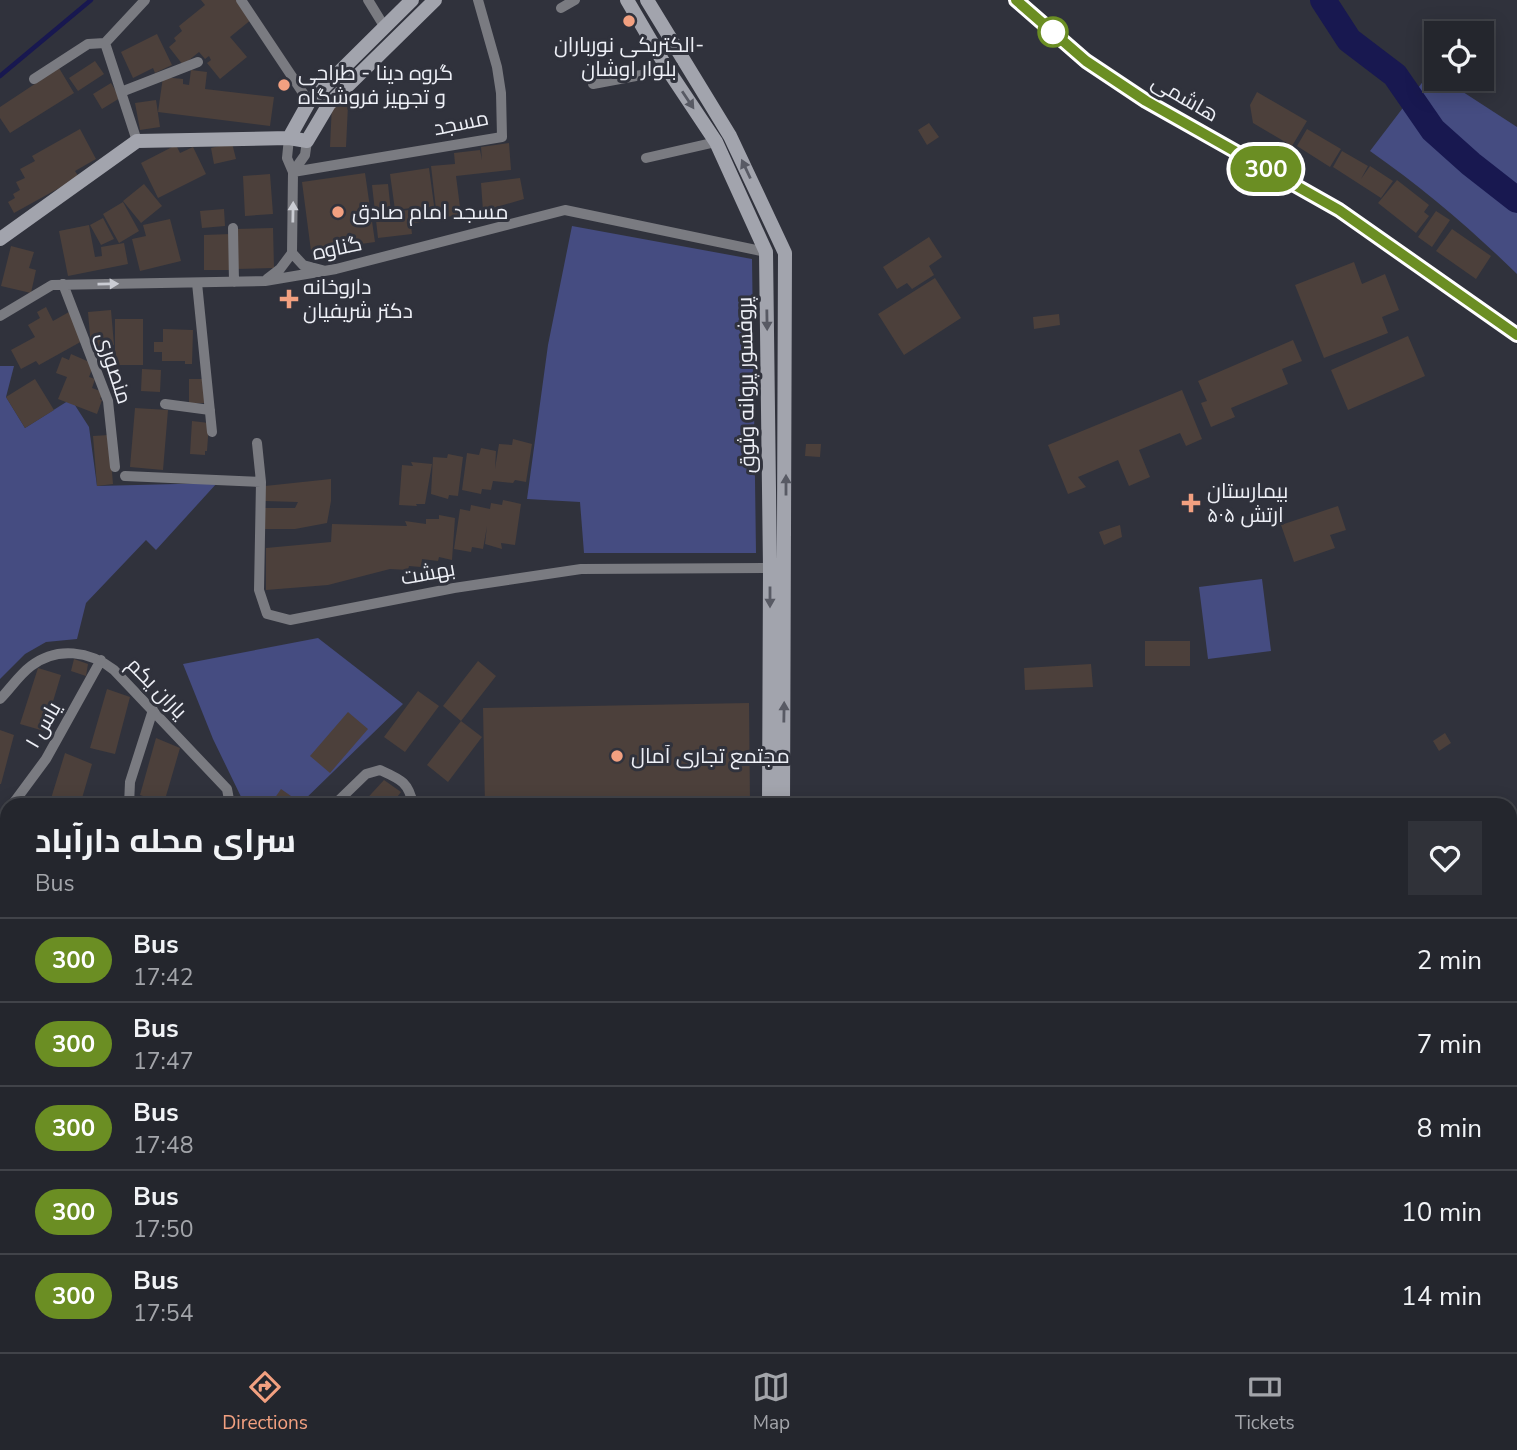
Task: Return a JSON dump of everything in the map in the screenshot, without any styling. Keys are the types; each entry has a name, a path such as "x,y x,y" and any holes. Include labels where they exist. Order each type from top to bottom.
{"main road":[{"path":"289,138 309,102 412,0"},
{"path":"0,239 137,141 289,138 307,141 328,104 435,0"},
{"name":"پروفسور پروانه وثوق","path":"627,0 668,70 716,142 765,252 770,568 769,798"},
{"name":"پروفسور پروانه وثوق","path":"647,0 730,136 785,260 783,798"},
{"name":"هاشمی","path":"1016,0 1086,61 1146,101 1339,210 1517,335"},
{"path":"384,26 394,39"},
{"path":"668,70 684,61"},
{"path":"309,102 321,114"},
{"path":"716,142 730,136"},
{"path":"743,201 757,193"},
{"path":"765,252 785,260"},
{"path":"770,568 786,568"}],"street":[{"path":"34,79 88,44 105,43 145,0"},
{"path":"241,0 309,102"},
{"path":"368,0 384,26"},
{"name":"مسجد","path":"293,172 502,137 501,93 497,67 478,0"},
{"path":"561,8 575,0"},
{"path":"105,43 137,141"},
{"path":"121,92 198,62"},
{"path":"593,84 668,70"},
{"path":"265,281 280,269 292,253 293,172 287,158 289,138"},
{"path":"293,172 305,155 307,141"},
{"path":"646,158 716,142"},
{"name":"گناوه","path":"1,314 52,285 265,281 325,271 565,210 765,252"},
{"path":"233,228 234,282"},
{"path":"292,253 303,265 325,271"},
{"path":"197,282 212,432"},
{"name":"منصوری","path":"63,284 108,401 115,467"},
{"path":"164,404 210,410"},
{"name":"بهشت","path":"257,443 261,482 259,590 267,614 290,620 454,588 581,569 770,568"},
{"path":"125,476 261,482"},
{"name":"یاران یکم","path":"0,699 31,666 56,653 85,654 101,660 114,670 227,789 229,798"},
{"name":"یاس ۱","path":"17,798 46,759 101,660"},
{"path":"129,798 130,782 153,710"},
{"path":"341,798 366,774 380,770 398,778 411,789 412,798"}],"shaded area":[{"path":"1424,80 1424,91 1462,91 1517,127 1517,274 1446,210 1370,151"},
{"path":"572,226 752,259 756,553 584,553 580,502 527,499 548,345"},
{"path":"0,366 14,366 6,397 25,428 71,399 89,427 97,486 217,483 156,550 146,540 86,603 77,639 46,642 25,654 0,679"},
{"path":"1262,579 1271,651 1208,659 1199,587"},
{"path":"318,638 403,704 306,798 242,798 213,739 183,664"}],"building":[{"path":"201,0 236,0 252,19 230,37 247,57 220,79 207,63 211,60 209,56 205,59 199,52 183,65 169,47 182,31 179,26 205,5"},
{"path":"157,34 172,65 155,73 153,68 133,78 121,52"},
{"path":"95,61 104,74 78,91 69,78"},
{"path":"59,68 74,93 10,133 0,118 0,107"},
{"path":"191,70 207,72 205,89 274,97 270,126 158,112 163,77 183,79 183,84 189,85"},
{"path":"111,83 120,98 102,109 93,94"},
{"path":"1257,92 1307,121 1292,146 1253,123 1250,105"},
{"path":"156,100 160,127 140,130 135,103"},
{"path":"332,104 348,105 346,147 330,147"},
{"path":"929,123 939,137 927,145 918,130"},
{"path":"80,129 96,159 75,171 79,177 14,213 8,202 15,198 13,194 20,190 16,182 25,178 20,169 35,161 32,156"},
{"path":"1307,129 1341,149 1330,167 1297,146"},
{"path":"232,143 236,159 214,164 211,148"},
{"path":"509,143 511,170 456,176 461,215 437,218 431,166 455,164 454,153 480,150 482,160 481,147"},
{"path":"176,145 180,153 193,147 206,174 158,198 141,163"},
{"path":"1342,151 1368,166 1361,179 1370,166 1393,181 1381,198 1333,167"},
{"path":"429,168 436,220 413,223 411,208 395,210 390,174"},
{"name":"مسجد امام صادق","path":"365,173 375,242 311,251 302,182"},
{"path":"270,174 273,214 245,216 243,176"},
{"path":"520,178 524,199 483,211 481,183"},
{"path":"1397,180 1429,205 1424,212 1429,216 1416,233 1378,203"},
{"path":"144,184 162,206 141,223 123,201"},
{"path":"388,184 391,212 409,210 412,234 378,238 372,185"},
{"path":"123,202 139,231 119,243 103,214"},
{"path":"224,209 225,226 202,228 200,211"},
{"path":"1436,211 1450,220 1432,247 1418,237"},
{"path":"103,218 114,239 101,245 90,225"},
{"path":"170,219 181,261 140,271 132,239 146,236 143,225"},
{"path":"89,225 95,257 102,256 101,247 124,243 128,264 68,276 59,231"},
{"path":"273,228 274,268 236,269 235,229"},
{"path":"1452,229 1491,256 1476,279 1436,251"},
{"path":"231,234 231,270 204,270 204,235"},
{"path":"929,237 942,257 929,266 934,275 912,289 907,283 897,289 883,267"},
{"path":"11,246 34,252 29,268 36,270 31,293 1,286"},
{"path":"1354,262 1362,284 1385,274 1399,310 1382,317 1388,333 1324,358 1295,285"},
{"path":"935,278 961,318 904,355 878,314"},
{"path":"46,307 53,321 69,312 84,340 39,365 36,361 21,369 11,350 35,337 28,325 40,318 37,312"},
{"path":"111,310 114,345 91,347 88,312"},
{"path":"1059,314 1060,325 1034,329 1033,317"},
{"path":"115,319 143,319 143,365 115,365"},
{"path":"163,329 193,330 192,364 185,364 185,361 162,361 162,352 154,352 154,342 163,342"},
{"path":"1408,336 1425,376 1348,410 1331,370"},
{"path":"1293,340 1302,361 1282,369 1288,384 1231,408 1235,417 1211,427 1201,403 1207,401 1198,381"},
{"path":"71,354 94,364 89,377 95,379 92,388 103,392 97,414 58,399 67,377 56,373 62,357 69,360"},
{"path":"142,369 161,370 160,392 141,391"},
{"path":"35,379 54,410 25,428 6,397"},
{"path":"189,379 206,379 206,403 189,403"},
{"path":"1182,390 1202,439 1186,446 1180,433 1139,450 1150,477 1129,486 1118,460 1078,477 1086,487 1068,494 1048,445"},
{"path":"135,408 168,410 163,470 130,467"},
{"path":"192,421 209,423 205,455 190,454"},
{"path":"109,435 113,484 97,486 93,436"},
{"path":"513,439 532,444 526,482 493,481 491,490 482,489 481,494 462,490 467,453 479,455 481,448 496,451 495,469 499,444 512,445"},
{"path":"806,444 821,444 820,457 805,456"},
{"path":"448,454 463,457 458,496 449,495 448,499 431,494 433,457 447,458"},
{"path":"411,462 432,464 425,504 399,505 402,465 413,466"},
{"path":"331,479 327,523 295,529 263,529 264,508 295,508 298,502 265,501 265,486"},
{"path":"503,500 521,504 515,545 501,543 502,549 485,544 487,526 483,549 472,547 471,552 454,549 460,509 470,511 471,505 490,509 491,503 502,505"},
{"path":"1338,506 1346,530 1330,535 1335,548 1294,562 1281,525"},
{"path":"439,515 455,518 452,560 439,557 438,561 422,559 421,567 409,566 408,570 390,569 328,585 266,590 266,548 331,542 332,524 407,526 405,521 426,524 426,519 439,519"},
{"path":"1120,525 1122,537 1104,545 1099,532"},
{"path":"1145,641 1190,641 1190,666 1145,666"},
{"path":"74,659 88,664 86,676 71,671"},
{"path":"478,661 496,676 461,721 443,706"},
{"path":"1091,664 1093,687 1025,690 1024,668"},
{"path":"38,668 61,675 44,731 20,724"},
{"path":"107,689 130,697 115,754 90,748"},
{"path":"418,691 439,706 405,752 384,737"},
{"name":"مجتمع تجاری آمال","path":"749,703 750,798 485,798 483,708"},
{"path":"348,712 368,729 330,773 310,756"},
{"path":"461,721 482,737 448,782 427,765"},
{"path":"0,730 14,735 1,784 0,784"},
{"path":"1445,733 1451,743 1439,751 1433,741"},
{"path":"156,738 180,748 165,798 140,795"},
{"path":"65,753 92,764 82,798 51,798"},
{"path":"384,780 401,792 396,798 367,798"},
{"path":"281,789 294,798 275,798"}],"waterway":[{"path":"0,76 91,0"},
{"path":"1323,0 1349,40 1395,75 1433,130 1517,200"}],"bus line":[{"name":"300","path":"1016,0 1086,61 1146,101 1339,210 1517,335"}],"place":[{"name":"الکتریکی نورباران- بلوار اوشان","path":"629,21"},
{"name":"گروه دینا - طراحی و تجهیز فروشگاه","path":"284,85"},
{"name":"مسجد امام صادق","path":"338,212"},
{"name":"داروخانه دکتر شریفیان","path":"289,299"},
{"name":"بیمارستان ۵۰۵ ارتش","path":"1191,503"},
{"name":"مجتمع تجاری آمال","path":"617,756"}]}
